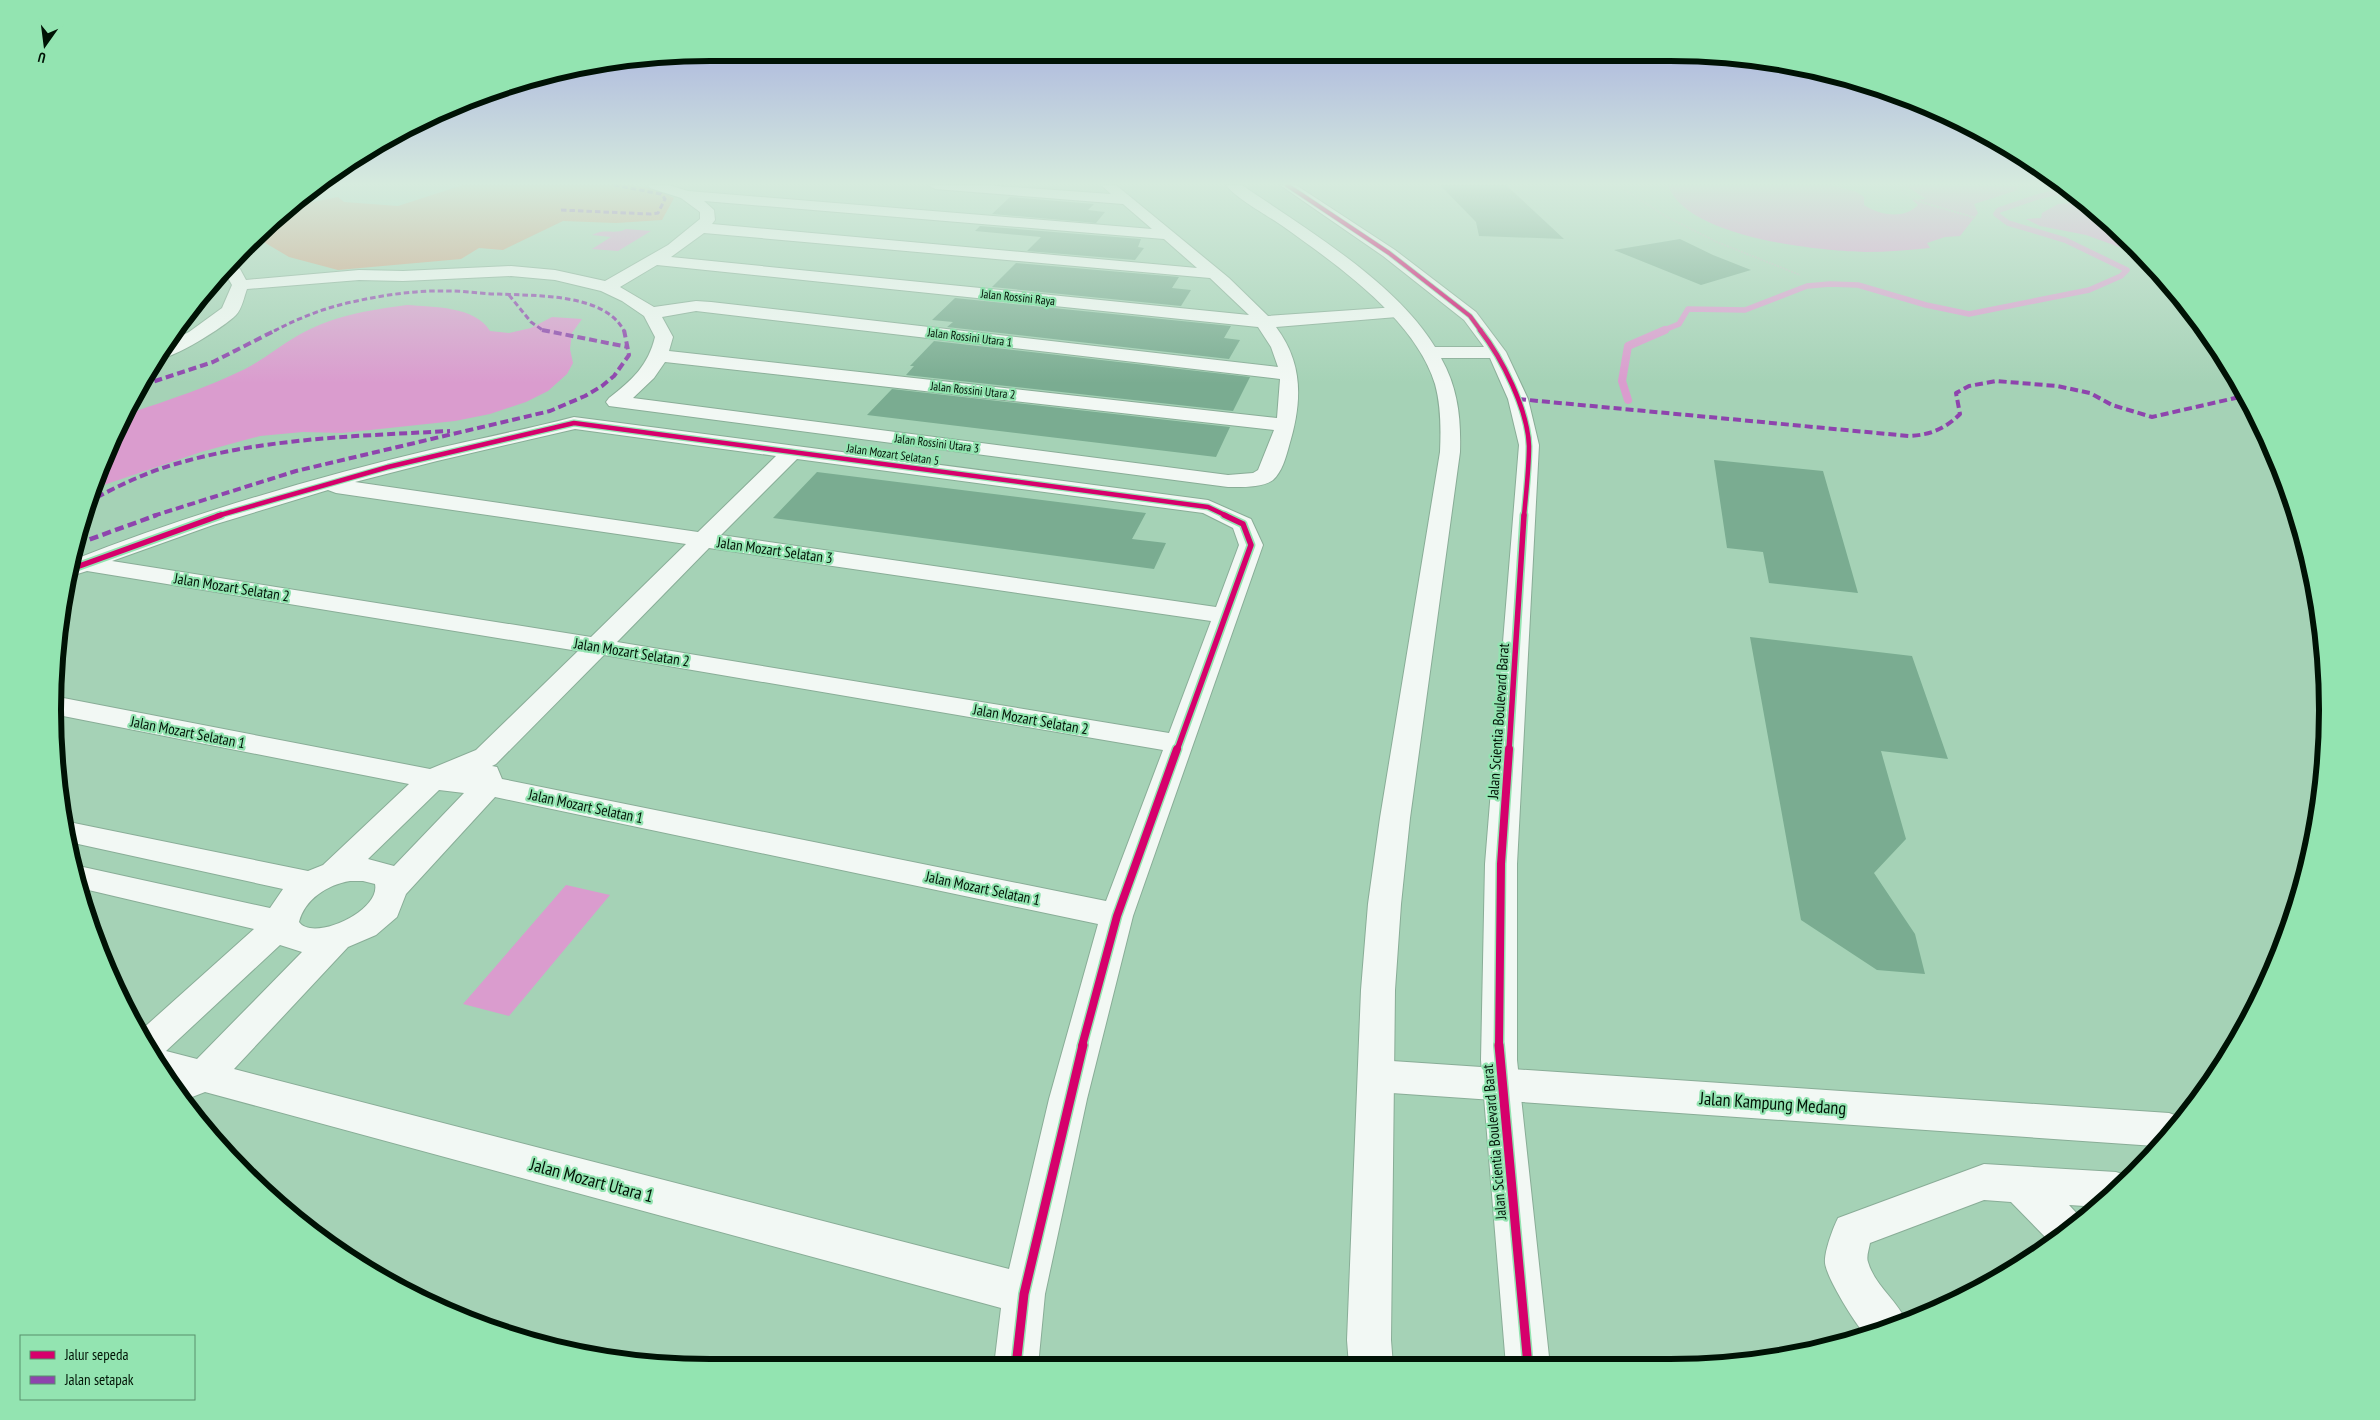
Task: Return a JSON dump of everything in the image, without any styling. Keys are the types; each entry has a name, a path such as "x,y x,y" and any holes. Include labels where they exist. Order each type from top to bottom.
{"street":[{"path":"607,287 666,251"},
{"path":"961,251 1215,274"},
{"path":"1188,251 1238,293 1263,322 1280,348 1289,374 1292,394 1286,425"},
{"path":"1326,251 1397,312 1430,353 1441,375 1451,415 1450,452 1392,836 1381,940 1376,1033 1377,1076 1369,1340 1370,1359"},
{"name":"Jalan Scientia Boulevard Barat","path":"1384,251 1436,287 1470,316 1496,352 1518,399 1529,445 1501,864 1499,1060 1527,1359"},
{"name":"Jalan Rossini Raya","path":"653,260 1263,322 1324,319 1397,312"},
{"path":"174,346 212,326 230,311 238,291 233,271"},
{"path":"238,291 349,286 403,276 518,271 555,275 607,287 628,297 651,312 664,337 661,356"},
{"name":"Jalan Rossini Utara 1","path":"651,312 696,306 711,307 1289,374"},
{"path":"1430,353 1496,352"},
{"name":"Jalan Rossini Utara 3","path":"661,356 649,374 616,402 1228,481 1258,480 1270,473 1286,425"},
{"name":"Jalan Rossini Utara 2","path":"661,356 1286,425"},
{"name":"Jalan Mozart Selatan 5","path":"324,484 435,455 539,434 574,423 1208,507 1243,524 1251,545 1117,916 1068,1099 1024,1294 1017,1359"},
{"path":"83,877 282,923 290,935 308,941 336,938 364,926 385,908 392,889 487,772 597,646 792,452"},
{"path":"78,566 236,509 324,484"},
{"name":"Jalan Mozart Selatan 3","path":"324,484 1225,616"},
{"name":"Jalan Mozart Selatan 2","path":"78,566 597,646 1179,744"},
{"name":"Jalan Mozart Selatan 1","path":"61,708 432,779 487,772 1117,916"},
{"path":"153,1042 282,923 289,902 323,878 432,779"},
{"path":"73,832 323,878 357,868 376,870 388,877 392,889"},
{"path":"189,1082 336,938"},
{"name":"Jalan Mozart Utara 1","path":"173,1072 189,1082 1024,1294"},
{"name":"Jalan Kampung Medang","path":"1377,1076 2165,1130"},
{"path":"1877,1317 1846,1263 1852,1231 1984,1182 2107,1189"},
{"path":"2020,1184 2063,1227"}],"path":[{"path":"1740,251 1800,275"}],"shaded area":[{"path":"279,251 474,251 461,259 338,270 289,257"},
{"path":"407,305 453,309 474,317 490,331 509,333 531,328 552,317 582,319 572,333 570,349 573,363 567,374 548,391 526,402 490,414 455,421 342,433 303,432 260,436 201,452 102,486 134,412 231,376 297,336 323,323 378,309"},
{"path":"566,885 610,895 509,1016 463,1004"}],"building":[{"path":"1030,251 1142,251 1135,260"},
{"path":"1617,251 1705,251 1751,270 1701,285"},
{"path":"1016,263 1179,277 1172,288 1191,290 1181,306 992,287"},
{"path":"955,298 1231,326 1224,338 1240,340 1229,359 947,327 953,322 932,320"},
{"path":"934,341 1250,377 1233,411 906,375 914,366 910,366"},
{"path":"892,389 1230,427 1216,457 867,415"},
{"path":"1714,460 1823,471 1858,593 1769,583 1763,552 1727,548"},
{"path":"817,472 1146,513 1132,539 1166,543 1154,569 773,518"},
{"path":"1750,637 1912,656 1948,759 1881,751 1906,839 1874,873 1915,934 1925,974 1877,970 1801,920"}],"waterway":[{"path":"1662,331 1679,324 1688,309 1745,310 1807,286 1830,284 1858,285 1926,305 1969,314 2089,290 2121,276 2127,270 2088,251"},
{"path":"1628,400 1622,381 1628,346 1665,330"}],"marked path":[{"path":"83,542 224,492 274,477 364,454 512,422 550,411 585,396 602,386 614,376 629,355 622,327 608,313 593,306 576,301 537,296 436,291 379,297 324,309 285,325 222,358 150,383"},
{"path":"509,295 531,322 545,332 628,347"},
{"path":"1518,399 1909,436 1928,434 1944,428 1960,414 1956,393 1969,386 1996,381 2057,386 2090,393 2112,405 2152,417 2238,397"},
{"path":"98,497 128,481 171,465 216,453 310,439 450,431"}],"cycle path":[{"path":"1386,251 1470,316 1497,352 1518,399 1529,445 1501,864 1499,1060 1527,1359"},
{"path":"78,566 160,535 296,492 434,455 574,423 1208,507 1243,524 1251,545 1117,916 1068,1099 1024,1294 1017,1359"}]}
